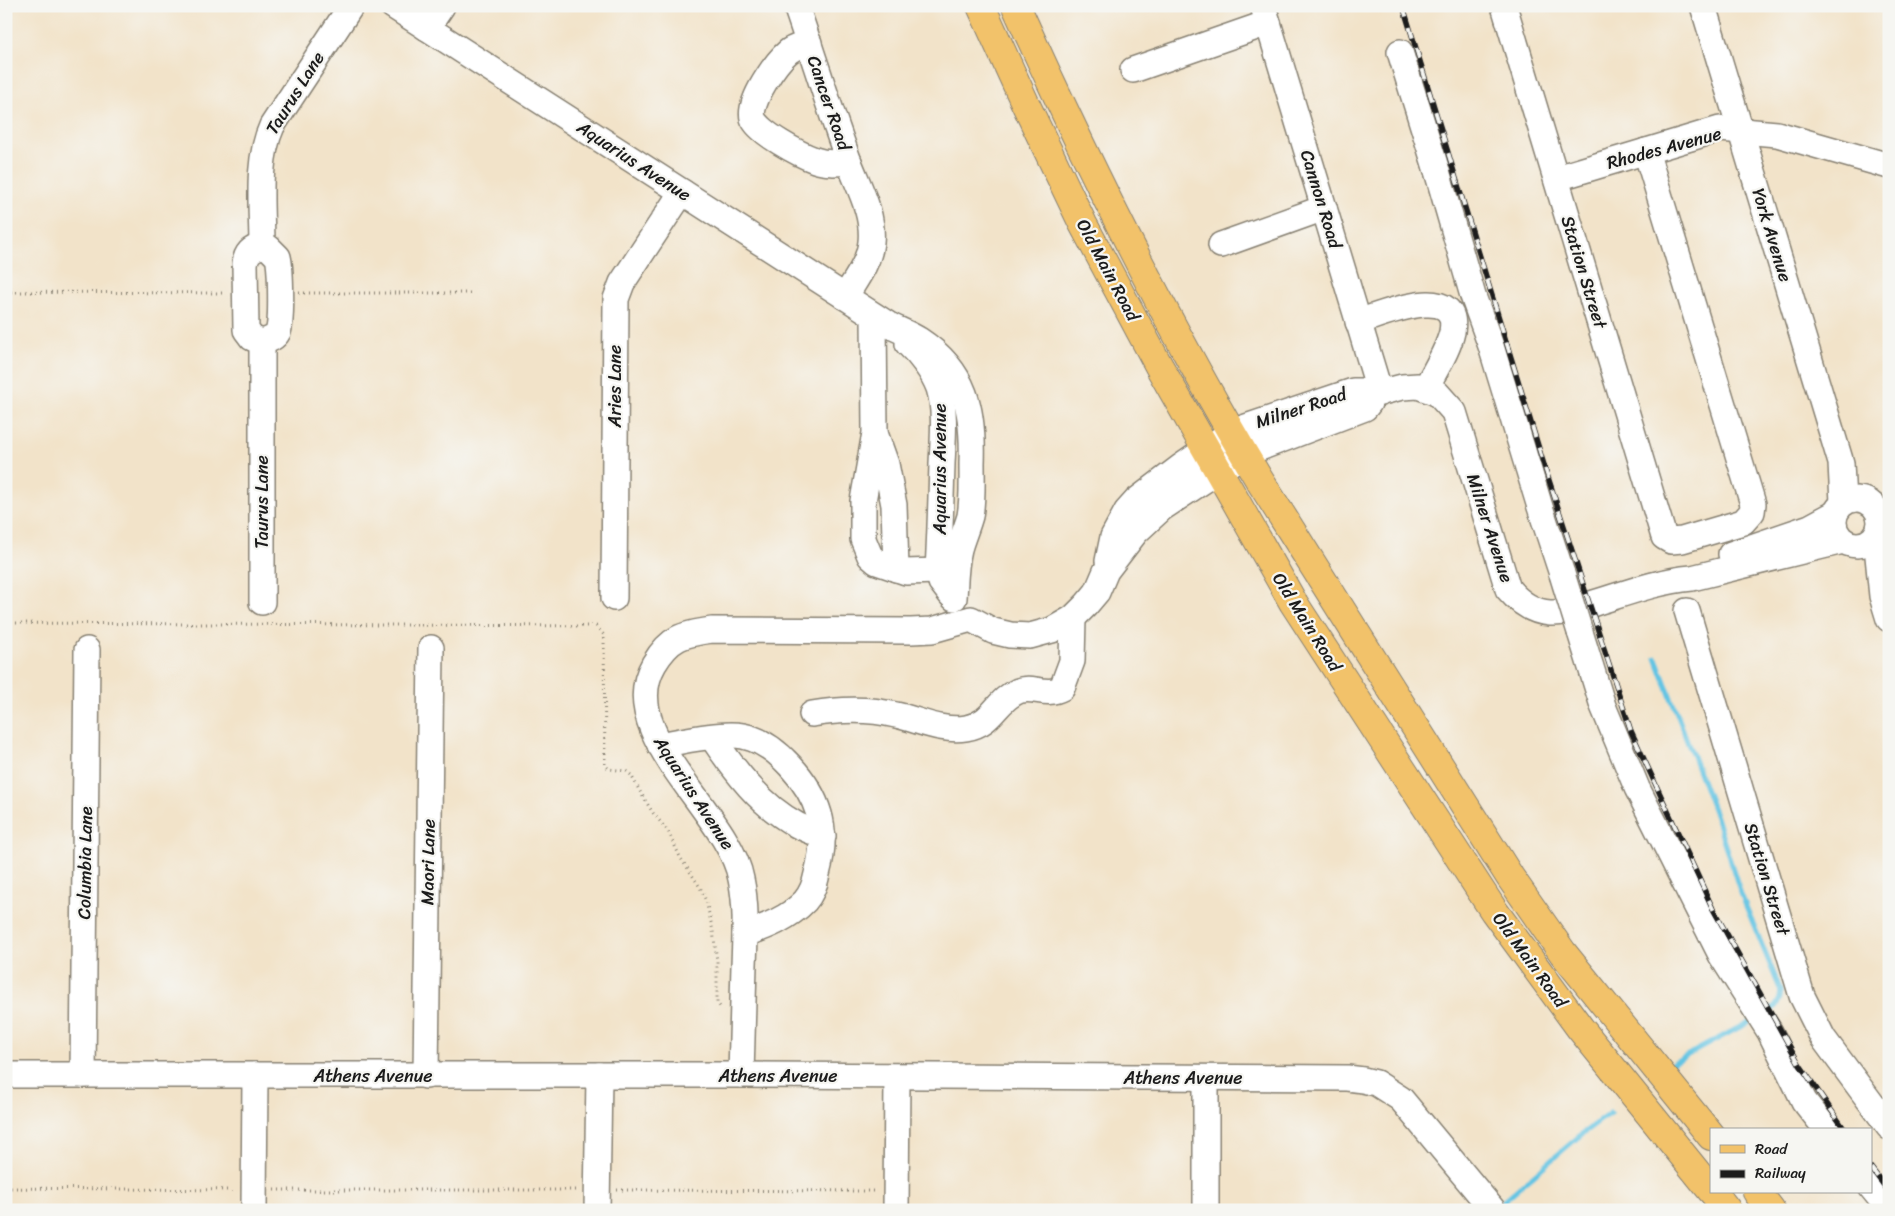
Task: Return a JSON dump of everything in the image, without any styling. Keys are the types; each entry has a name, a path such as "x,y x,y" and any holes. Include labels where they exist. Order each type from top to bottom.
{"main road":[{"name":"Old Main Road","path":"981,6 1083,224 1160,368 1293,602 1494,912 1580,1028 1710,1189"},
{"name":"Old Main Road","path":"1016,6 1057,96 1152,288 1237,443 1510,878 1563,953 1710,1135"},
{"name":"Old Main Road","path":"1714,1194 1727,1210"},
{"path":"1759,1194 1771,1210"}],"street":[{"name":"Taurus Lane","path":"262,246 262,159 267,136 351,6"},
{"name":"Aquarius Avenue","path":"393,6 881,320 918,339 943,360 960,385 972,419 973,456 970,515 959,550 954,598"},
{"path":"428,28 442,6"},
{"name":"Cancer Road","path":"796,6 849,162 870,216 870,252 864,266 845,297"},
{"name":"Station Street","path":"1504,6 1664,537 1671,540 1682,540 1743,522 1752,512 1753,504 1646,151"},
{"name":"York Avenue","path":"1703,6 1842,463 1868,510 1885,608"},
{"path":"1133,70 1265,15"},
{"name":"Cannon Road","path":"1265,15 1358,322 1376,394"},
{"name":"Cancer Road","path":"809,43 795,47 779,62 762,88 754,105 753,120 762,130 815,161 835,164 849,162"},
{"path":"1400,52 1473,296 1491,346 1603,706 1637,788 1722,954 1770,1032 1804,1101 1825,1128"},
{"name":"Rhodes Avenue","path":"1557,178 1720,129 1777,134 1889,166"},
{"name":"Aries Lane","path":"614,598 616,300 622,283 682,192"},
{"path":"1221,246 1324,208"},
{"path":"262,246 274,252 280,264 278,331 274,337 262,342 248,334 245,324 246,258 252,250 262,246"},
{"path":"1358,322 1422,303 1440,305 1447,310 1451,317 1452,331 1426,388 1410,386 1376,394"},
{"path":"881,320 875,433 863,501 863,539 870,556 877,562 906,572 938,571 941,582 971,619 993,631 1010,636 1030,636 1052,630 1073,618 1097,592 1106,571 1136,532 1212,460"},
{"name":"Aquarius Avenue","path":"881,320 915,350 938,387 943,420 938,571"},
{"name":"Taurus Lane","path":"262,342 262,602"},
{"name":"Milner Avenue","path":"1426,388 1444,398 1454,412 1508,589 1524,604 1542,612 1561,613 1669,580 1692,578 1846,542 1864,544 1868,510 1810,527 1686,570 1669,580"},
{"name":"Milner Road","path":"1212,460 1237,443 1353,391 1365,391 1376,394"},
{"path":"875,433 886,464 894,505 896,570"},
{"name":"York Avenue","path":"1868,510 1834,529 1846,542 1885,608"},
{"name":"Station Street","path":"1687,611 1802,996 1823,1038 1887,1121"},
{"path":"812,714 841,709 864,709 897,715 944,728 966,728 984,722 1005,699 1018,691 1025,689 1053,692 1062,688 1072,660 1073,618"},
{"name":"Aquarius Avenue","path":"741,1075 745,934 742,879 737,862 726,840 660,745 645,702 646,686 651,669 658,657 674,640 687,633 712,630 932,630 971,619"},
{"name":"Maori Lane","path":"426,1076 431,648"},
{"name":"Columbia Lane","path":"83,1075 87,650"},
{"path":"660,745 712,736 742,736 757,741 780,755 798,775 819,814 823,836 822,858 814,888 804,902 789,914 767,926 745,934"},
{"path":"712,736 728,760 763,801 797,825 823,836"},
{"name":"Athens Avenue","path":"6,1075 741,1075 1206,1079 1347,1078 1376,1083 1401,1099 1493,1210"},
{"path":"254,1200 255,1075"},
{"path":"597,1200 599,1075"},
{"path":"896,1077 896,1200"},
{"path":"1206,1079 1206,1210"},
{"path":"1872,1187 1889,1209"}],"path":[{"path":"6,623 596,626 604,635 605,765 609,769 626,771 631,774 653,813 668,831 680,857 700,887 708,908 713,931 717,1003 729,1015 729,1022 743,1022"},
{"path":"6,1188 254,1200 896,1200"}],"waterway":[{"path":"1656,658 1716,817 1741,894 1780,989 1779,1000 1773,1009"},
{"path":"1671,1064 1753,1020"},
{"path":"1501,1203 1583,1133 1610,1113"}],"railway":[{"path":"1403,6 1544,465 1631,731 1713,909 1800,1065 1844,1128"},
{"path":"1872,1169 1889,1192"}]}
